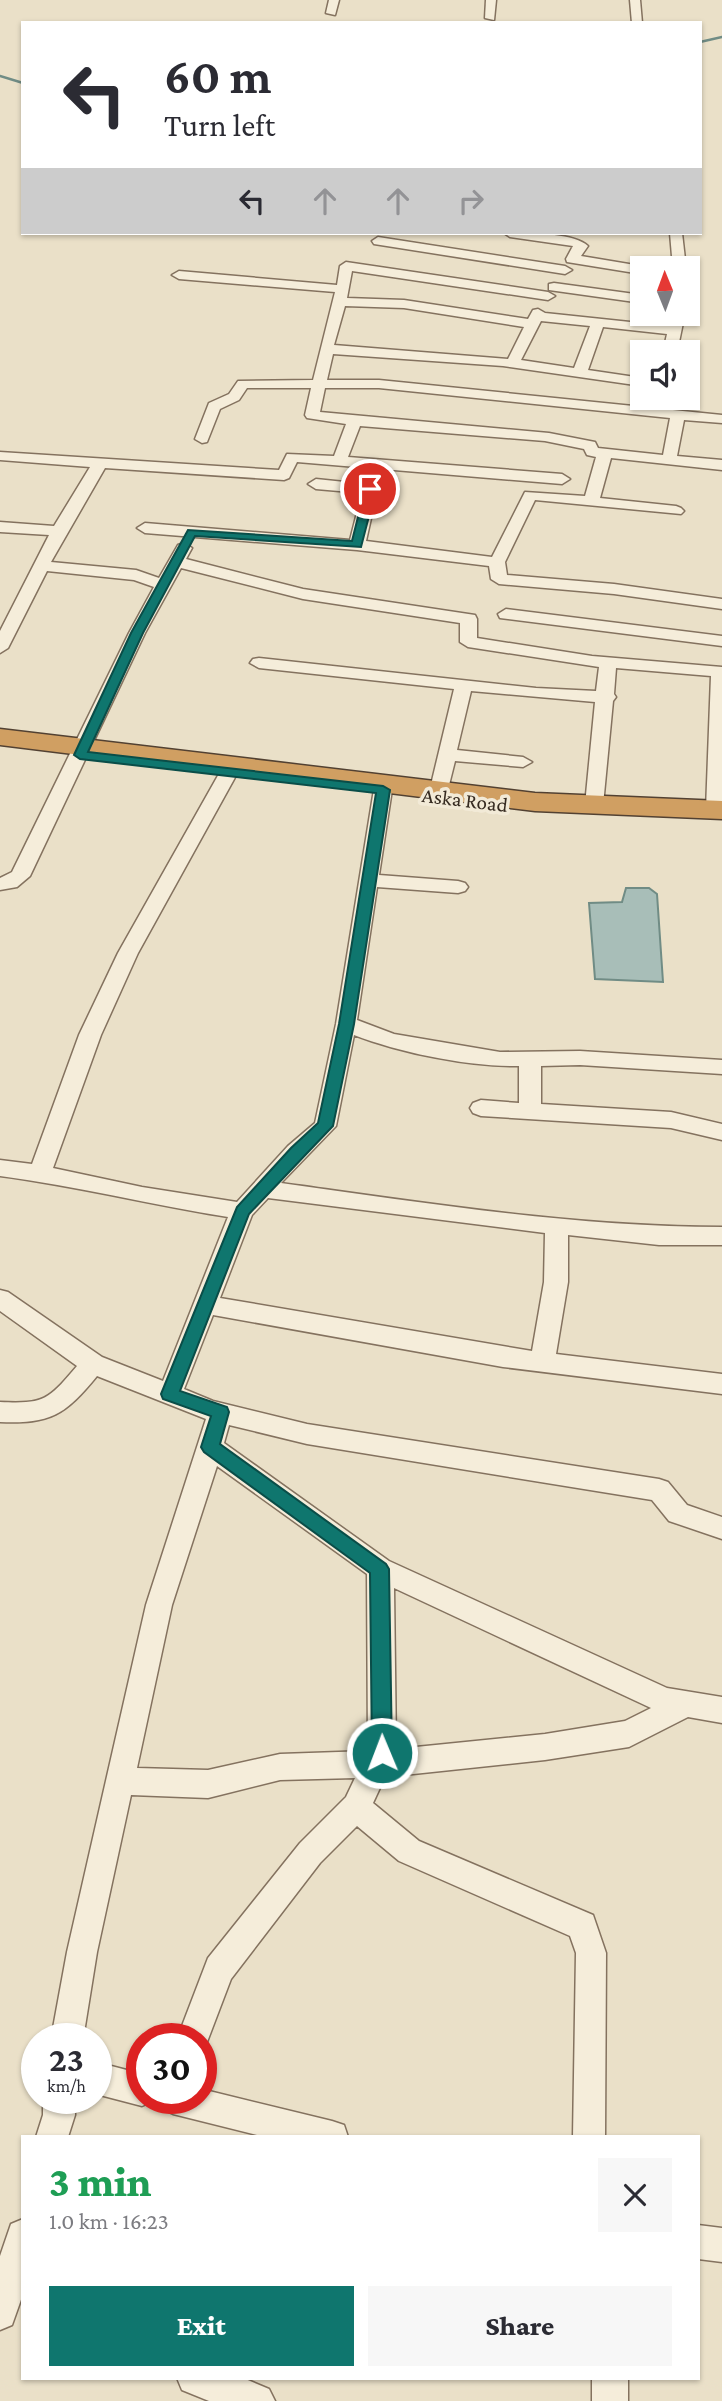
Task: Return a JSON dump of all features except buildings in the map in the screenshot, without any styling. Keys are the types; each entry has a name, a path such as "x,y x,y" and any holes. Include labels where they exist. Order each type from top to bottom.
{"highway":[{"path":"0,737 82,751 384,787 439,789 535,802 720,812"},
{"name":"Aska Road","path":"0,746 82,751 229,772 384,787 542,809 720,812"}],"street":[{"path":"331,13 334,0"},
{"path":"490,18 491,0"},
{"path":"635,0 637,21"},
{"path":"523,235 582,246 568,265 551,291 533,320 513,363 461,394 355,422 312,415 346,266 551,291 630,298"},
{"path":"676,235 679,256"},
{"path":"378,241 568,265 630,269"},
{"path":"179,275 533,320 673,331"},
{"path":"580,372 598,324"},
{"path":"672,340 674,326"},
{"path":"327,349 407,353 461,394 553,440 590,445 592,452 722,465"},
{"path":"513,363 630,381"},
{"path":"202,439 214,407 234,397 243,384 379,384 722,419"},
{"path":"669,460 678,415"},
{"path":"339,461 355,422"},
{"path":"592,501 605,453"},
{"path":"0,456 284,475 292,457 562,478"},
{"path":"0,648 40,566 100,463"},
{"path":"357,545 376,464"},
{"path":"316,484 370,489"},
{"path":"676,511 530,495 497,562 499,579 614,589 722,604"},
{"path":"0,527 59,531"},
{"path":"145,528 357,545 497,562"},
{"path":"0,884 10,884 20,876 137,633 192,532"},
{"path":"177,562 303,594 469,619 468,642 608,662 721,672 720,812"},
{"path":"40,566 136,575 165,585"},
{"path":"506,614 722,642"},
{"path":"594,805 607,697 608,662"},
{"path":"259,663 548,694 607,697"},
{"path":"439,789 464,685"},
{"path":"448,755 523,762"},
{"path":"40,1173 90,1035 128,953 229,772"},
{"path":"170,1394 243,1211 296,1152 325,1126 346,1024 384,787"},
{"path":"368,880 458,887"},
{"path":"346,1024 391,1041 500,1059 580,1058 722,1067"},
{"path":"530,1059 530,1112"},
{"path":"481,1108 671,1120 722,1132"},
{"path":"0,1168 243,1211"},
{"path":"265,1189 659,1236 722,1236"},
{"path":"542,1362 556,1282 557,1225"},
{"path":"0,1299 93,1364 221,1412 307,1434 659,1490 678,1513 722,1528"},
{"path":"206,1305 542,1362 722,1384"},
{"path":"0,1412 27,1414 54,1409 93,1364"},
{"path":"69,2023 82,1952 159,1605 221,1412"},
{"path":"210,1447 380,1569 664,1700 722,1710"},
{"path":"198,2023 219,1969 310,1853 356,1807 382,1753 380,1569"},
{"path":"120,1781 208,1784 280,1767 377,1764 545,1748 629,1734 684,1705"},
{"path":"356,1807 409,1852 582,1926 591,1953 589,2135"},
{"path":"217,2109 324,2135"},
{"path":"53,2135 59,2114"},
{"path":"700,2242 722,2245"},
{"path":"0,2313 21,2243"},
{"path":"199,2380 257,2401"},
{"path":"610,2380 610,2401"}],"water":[{"path":"626,888 649,888 657,894 663,982 595,979 589,903 622,902"}],"waterway":[{"path":"702,42 722,37"},
{"path":"0,76 21,82"}],"route":[{"path":"370,489 357,545 192,532 171,575 137,633 80,755 383,790 346,1024 325,1126 296,1152 243,1211 170,1394 221,1412 210,1447 380,1569 382,1753"}]}
